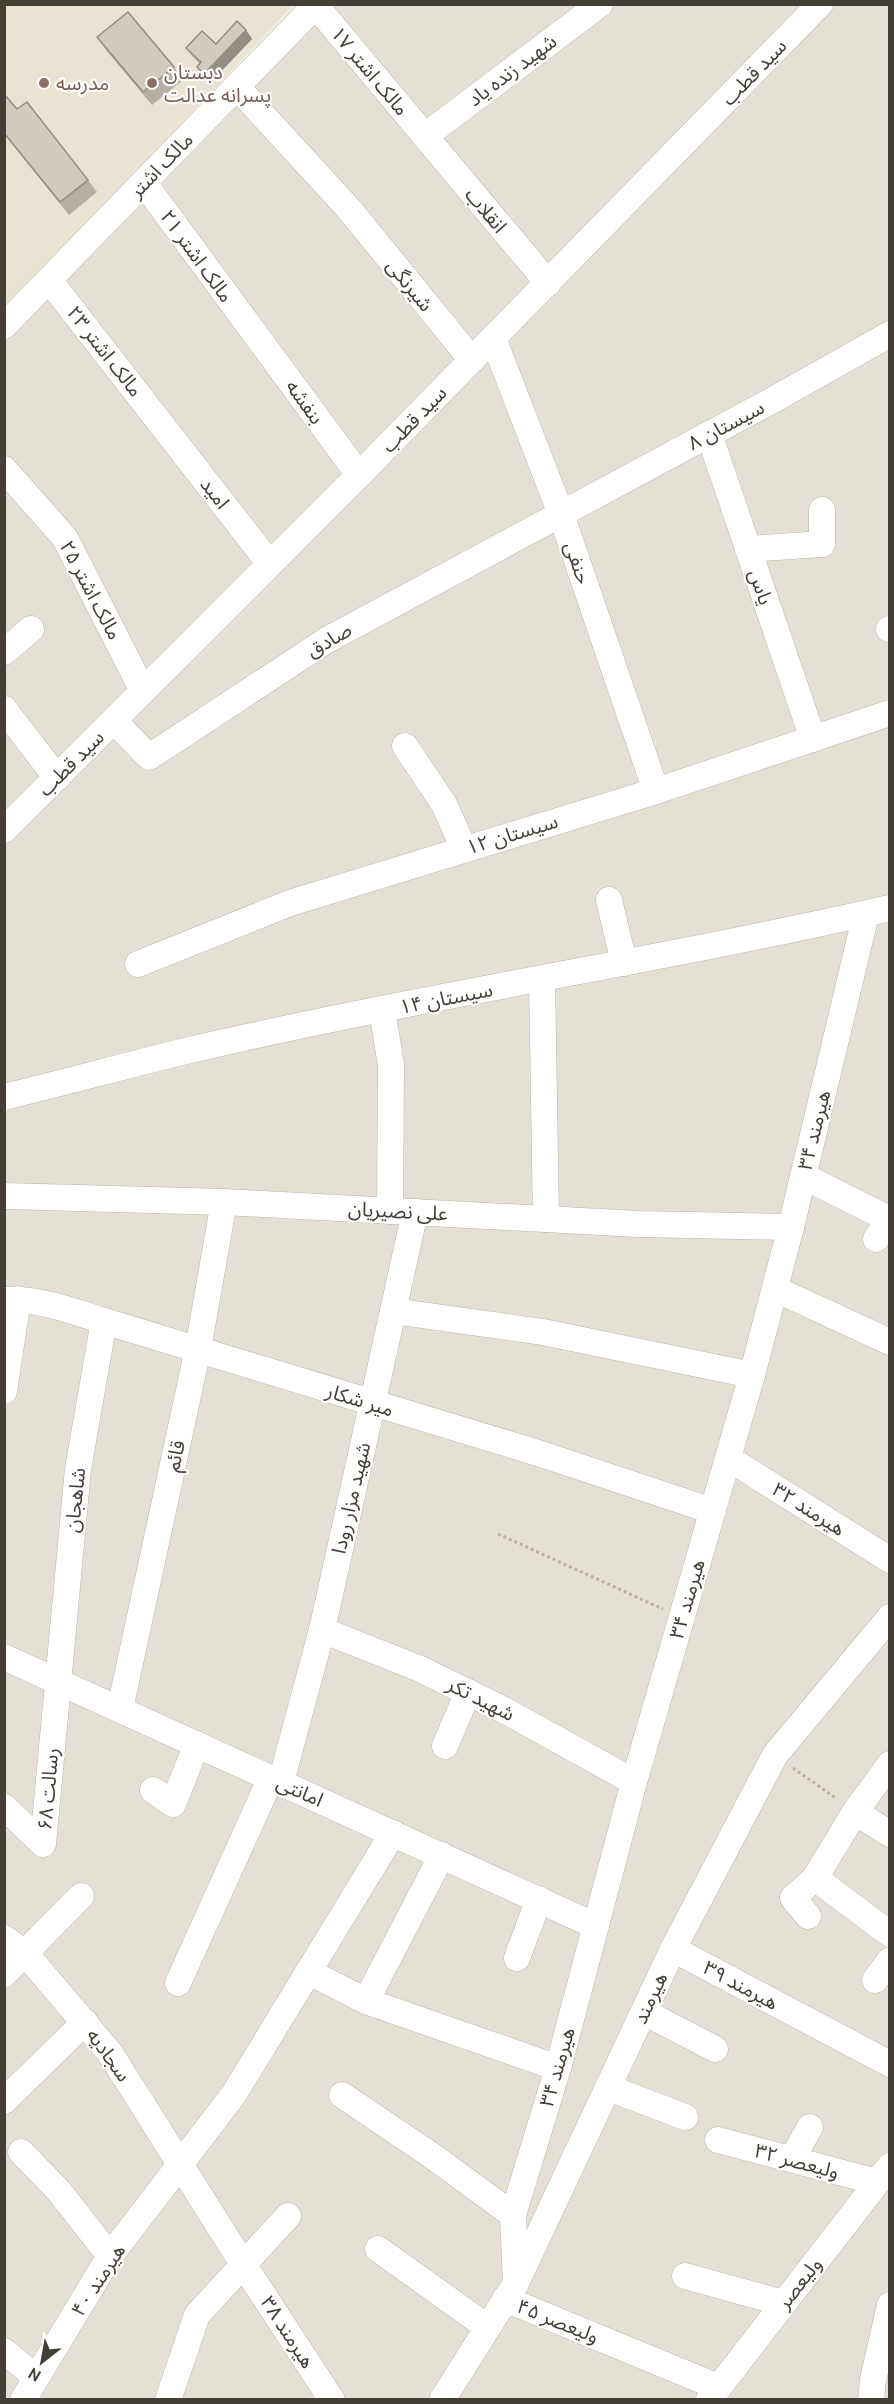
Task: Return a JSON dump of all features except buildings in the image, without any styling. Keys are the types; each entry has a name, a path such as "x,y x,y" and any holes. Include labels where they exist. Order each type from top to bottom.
{"street":[{"name":"شهید زنده یاد","path":"425,136 600,4"},
{"name":"مالک اشتر ۱۷","path":"316,5 425,136"},
{"name":"مالک اشتر","path":"4,326 316,5"},
{"name":"سید قطب","path":"4,830 548,283 804,10"},
{"name":"شیرنگی","path":"237,87 349,209 472,360"},
{"name":"انقلاب","path":"425,136 548,283"},
{"name":"مالک اشتر ۲۱","path":"144,183 251,329"},
{"name":"مالک اشتر ۲۳","path":"49,280 160,422"},
{"name":"بنفشه","path":"251,329 359,475"},
{"name":"سیستان ۸","path":"561,514 890,334"},
{"name":"حنفی","path":"494,338 561,514 656,791"},
{"name":"امید","path":"160,422 270,564"},
{"name":"یاس","path":"709,434 813,739"},
{"name":"مالک اشتر ۲۵","path":"4,469 65,538 143,691"},
{"path":"748,549 822,544 822,510"},
{"name":"صادق","path":"114,720 149,757 327,640 561,514"},
{"path":"4,651 31,629"},
{"path":"4,709 57,778"},
{"name":"سیستان ۱۲","path":"138,964 290,903 656,791 890,713"},
{"path":"405,746 444,804 464,849"},
{"path":"609,900 624,963"},
{"name":"سیستان ۱۴","path":"4,1097 191,1050 878,911"},
{"name":"هیرمند ۳۴","path":"510,2291 513,2215 558,2068 634,1782 752,1375 803,1176 878,911"},
{"path":"542,979 546,1219"},
{"name":"شهید مزار رودا","path":"178,1983 276,1780 322,1630 393,1311 403,1212 391,1065 382,1010"},
{"path":"803,1176 888,1219 876,1239"},
{"name":"علی نصیریان","path":"4,1196 224,1202 638,1224 791,1227"},
{"name":"قائم","path":"120,1709 198,1349 224,1202"},
{"path":"774,1289 890,1342"},
{"path":"4,1391 11,1299"},
{"name":"میر شکار","path":"11,1299 51,1305 198,1349 538,1453 712,1511"},
{"path":"393,1311 543,1332 752,1375"},
{"name":"شاهجان","path":"58,1681 78,1469 104,1321"},
{"name":"هیرمند ۳۲","path":"728,1458 890,1560"},
{"name":"هیرمند","path":"447,2398 510,2291 609,2088 673,1949 775,1755 890,1617"},
{"name":"شهید تکر","path":"322,1630 418,1668 468,1692 634,1782"},
{"name":"امانتی","path":"4,1657 596,1926"},
{"name":"رسالت ۶۸","path":"4,1808 43,1844 58,1681"},
{"path":"445,1746 468,1692"},
{"path":"153,1790 173,1804 197,1744"},
{"path":"808,1916 793,1898 815,1878 855,1812 890,1764"},
{"path":"855,1812 890,1834"},
{"name":"هیرمند ۴۰","path":"23,2400 110,2256 234,2094 393,1833"},
{"path":"366,2001 442,1856"},
{"path":"815,1878 890,1934"},
{"path":"4,1974 81,1896"},
{"path":"517,1958 539,1899"},
{"name":"سجادیه","path":"4,1938 25,1953 110,2053 181,2165"},
{"name":"هیرمند ۳۹","path":"673,1949 890,2064"},
{"path":"309,1972 366,2001 558,2068"},
{"path":"644,2013 716,2049"},
{"path":"4,2101 85,2022"},
{"path":"609,2088 685,2117"},
{"path":"342,2095 431,2155 513,2215"},
{"path":"792,2160 810,2127"},
{"name":"ولیعصر ۳۲","path":"717,2140 792,2160 886,2171"},
{"path":"21,2152 58,2190 110,2256"},
{"name":"هیرمند ۳۸","path":"181,2165 332,2400"},
{"name":"ولیعصر","path":"713,2393 886,2171"},
{"path":"168,2400 197,2315 288,2216"},
{"path":"378,2248 487,2327"},
{"path":"685,2276 783,2303"},
{"name":"ولیعصر ۴۵","path":"510,2291 713,2393"},
{"path":"872,2400 873,2380 888,2317"},
{"path":"4,2351 36,2377"}],"path":[{"path":"498,1534 682,1618"},
{"path":"775,1755 855,1812"}],"shaded area":[{"path":"5,5 293,5 147,161 5,305"},
{"path":"312,5 889,5 889,2399 5,2399 4,339"}],"place":[{"name":"مدرسه","path":"44,83"},
{"name":"دبستان پسرانه عدالت","path":"152,83"}]}
